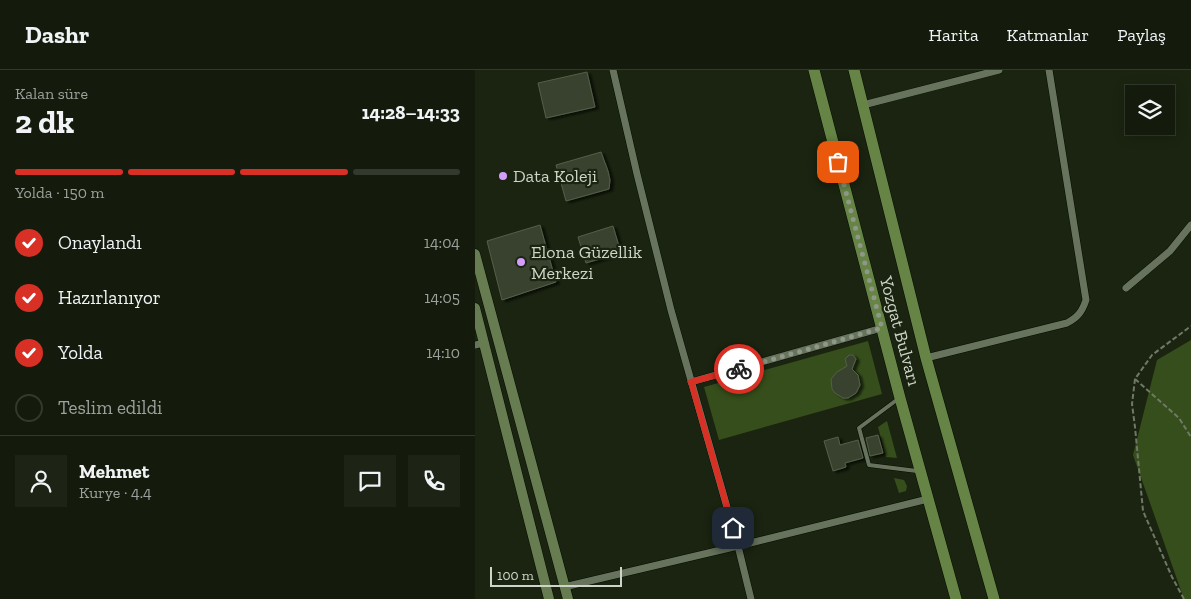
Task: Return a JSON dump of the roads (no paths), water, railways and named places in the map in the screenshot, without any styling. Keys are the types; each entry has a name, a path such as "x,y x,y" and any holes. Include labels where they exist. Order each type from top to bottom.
{"main road":[{"name":"Yozgat Bulvarı","path":"814,70 900,398 956,599"},
{"name":"Yozgat Bulvarı","path":"854,70 926,358 994,599"},
{"path":"475,254 568,599"},
{"path":"475,308 479,344 503,414 549,599"}],"street":[{"path":"613,70 671,310 738,546 751,599"},
{"path":"863,106 999,70"},
{"path":"926,358 1067,323 1077,318 1083,310 1086,300 1049,70"},
{"path":"1126,288 1170,251 1191,225"},
{"path":"691,382 882,328"},
{"path":"564,586 738,546 928,498"}],"lane":[{"path":"900,398 859,428 869,465 920,472"}],"place":[{"name":"Data Koleji","path":"503,176"},
{"name":"Elona Güzellik Merkezi","path":"521,262"}]}
